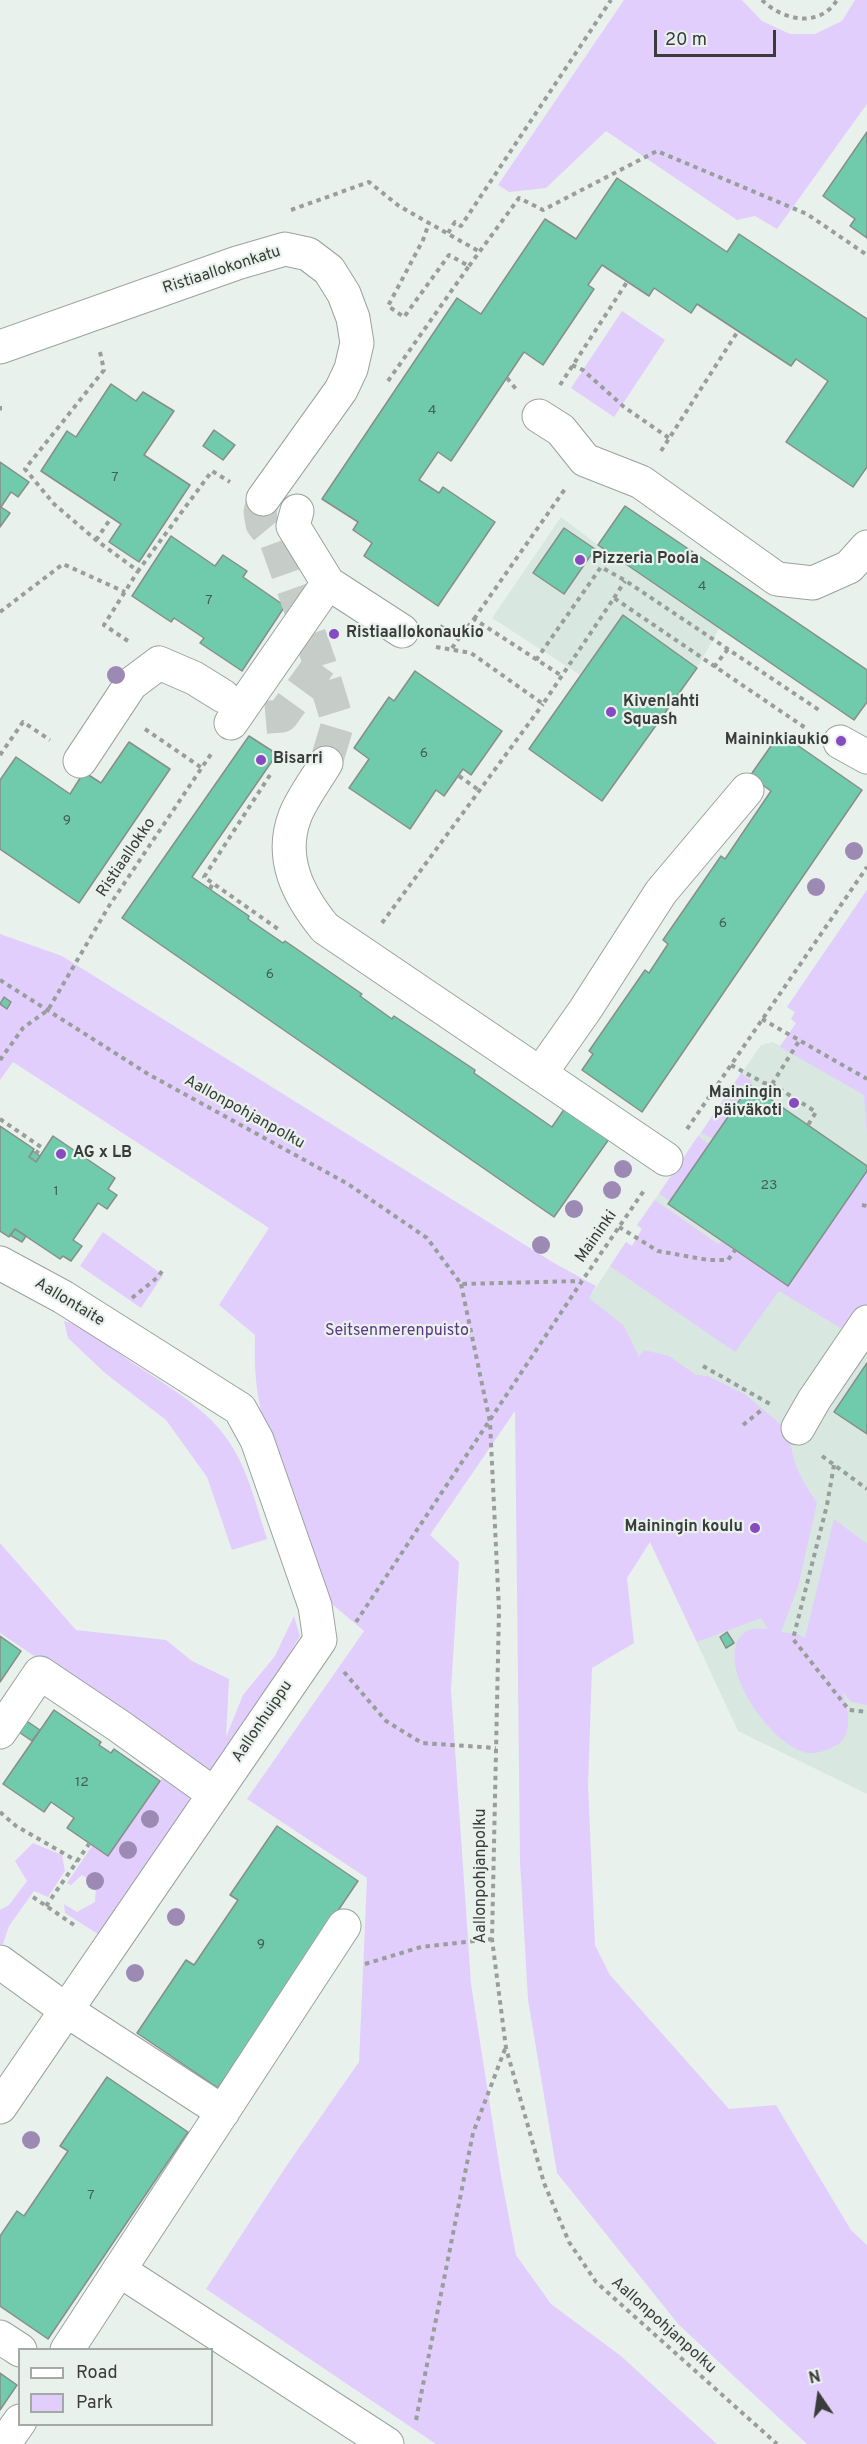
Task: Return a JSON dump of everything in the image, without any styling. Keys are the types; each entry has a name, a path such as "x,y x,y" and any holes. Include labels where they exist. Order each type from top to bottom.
{"street":[{"name":"Ristiaallokonkatu","path":"0,347 237,263 285,249 308,254 329,270 344,294 353,318 357,343 351,369 341,390 249,492"},
{"path":"539,416 561,430 585,460 641,482 777,579 813,583 849,567 867,547"},
{"path":"297,511 293,526 328,584 415,638"},
{"path":"80,761 131,684 159,663 194,678 227,710 328,584"},
{"path":"326,763 295,815 288,846 293,876 308,908 325,928 666,1159"},
{"path":"540,1074 585,1010 661,892 747,790"},
{"name":"Aallontaite","path":"0,1263 63,1298 136,1345"},
{"path":"798,1428 814,1400 867,1322"},
{"name":"Aallonhuippu","path":"0,2107 320,1640 315,1606 257,1440 240,1409 136,1345"},
{"path":"0,1732 40,1673 214,1794"},
{"path":"68,2348 344,1926"},
{"path":"0,1962 66,2010 223,2112"},
{"path":"118,2270 387,2444"},
{"path":"0,2337 18,2349"},
{"path":"4,2444 18,2424"}],"path":[{"path":"448,233 455,222 461,226 611,0"},
{"path":"762,0 771,9 793,19 812,18 831,10 837,0"},
{"path":"386,384 519,198 543,210 657,151 807,214 867,255"},
{"path":"399,206 480,252"},
{"path":"429,223 423,240 388,306 404,317 449,255 469,266"},
{"path":"539,416 627,282"},
{"path":"572,365 584,370 624,407 669,438 738,331"},
{"path":"98,342 104,370 25,469 54,504 96,540 138,571"},
{"path":"0,406 0,414"},
{"path":"104,625 138,571 212,471 249,492"},
{"path":"452,648 556,502"},
{"path":"96,540 111,518"},
{"path":"0,612 63,564 125,592"},
{"path":"536,660 601,567 626,581 830,718 854,750"},
{"path":"359,952 543,704 626,581"},
{"path":"614,598 808,730"},
{"path":"474,619 562,676"},
{"path":"433,621 459,638"},
{"path":"415,638 471,653 543,704"},
{"path":"714,667 728,649"},
{"name":"Ristiaallokko","path":"48,1010 109,906 202,768 227,710"},
{"path":"0,755 23,722 80,761"},
{"path":"137,723 202,768"},
{"path":"270,924 204,877 275,767"},
{"path":"459,776 480,791"},
{"name":"Maininki","path":"354,1625 582,1281 867,867"},
{"path":"210,889 213,883"},
{"name":"Aallonpohjanpolku","path":"0,980 148,1074 348,1184 427,1238 461,1284 490,1422 499,1610 492,1939 506,2048 544,2183 569,2242 585,2266 596,2282 777,2444"},
{"path":"0,1060 23,1028 48,1010"},
{"path":"762,1019 867,1079"},
{"path":"772,1084 799,1041"},
{"path":"731,1065 764,1083 772,1084 816,1112 808,1125"},
{"path":"0,1119 41,1147 35,1159"},
{"path":"619,1227 658,1251 708,1260 728,1260 735,1250"},
{"path":"158,1277 164,1268"},
{"path":"461,1284 582,1281"},
{"path":"703,1366 768,1403 798,1428 825,1460 867,1489"},
{"path":"743,1425 757,1416 768,1403"},
{"path":"834,1465 827,1505 793,1639 849,1710 867,1713"},
{"path":"340,1667 386,1721 422,1743 496,1748"},
{"path":"0,1812 16,1826 77,1861"},
{"path":"46,1906 89,1844"},
{"path":"33,1897 84,1932"},
{"path":"362,1965 421,1947 492,1939"},
{"path":"416,2421 473,2133 506,2048"}],"shaded area":[{"path":"625,506 867,670 867,702 854,720 719,629 697,668 602,801 529,749 580,675 492,618 561,517 598,545"},
{"path":"867,890 867,1794 738,1731 637,1514 589,1298 626,1242 632,1246 642,1229 637,1225 761,1045 773,1042 780,1046 796,1023 791,1019 795,1012 787,1007"}],"green space":[{"path":"624,0 742,0 762,21 790,34 815,34 842,21 855,0 867,0 867,104 777,229 755,216 737,220 606,131 546,188 509,192 498,185"},
{"path":"622,311 665,340 614,417 571,388"},
{"path":"867,890 867,1136 864,1095 780,1047 796,1023 791,1019 795,1012 787,1007"},
{"name":"Seitsenmerenpuisto","path":"0,934 62,956 554,1263 596,1286 589,1298 624,1326 639,1357 644,1350 669,1356 696,1375 708,1376 746,1395 790,1432 792,1453 798,1469 817,1503 798,1587 781,1632 798,1634 805,1638 834,1519 867,1544 867,1705 851,1702 842,1691 848,1713 848,1729 845,1736 835,1746 808,1753 795,1748 767,1725 754,1709 737,1673 734,1657 737,1642 743,1634 750,1630 768,1629 761,1618 697,1642 650,1542 627,1578 634,1643 592,1668 588,1785 595,1945 610,1975 729,2109 776,2105 851,2230 867,2245 867,2444 807,2444 679,2325 557,2173 528,2000 520,1861 515,1411 430,1535 459,1562 451,1690 471,1984 501,2176 516,2255 551,2304 621,2356 717,2444 436,2444 206,2289 287,2165 359,2062 367,1878 247,1799 364,1631 333,1605 267,1432 256,1384 255,1335 219,1305 269,1228 13,1062 0,1080"},
{"path":"741,1073 752,1081 713,1139 701,1133"},
{"path":"698,1136 709,1144 670,1201 659,1194"},
{"path":"867,1171 867,1306 849,1333 779,1291 735,1352 610,1266 626,1242 632,1246 642,1229 637,1225 655,1200 718,1244 722,1242 788,1286"},
{"path":"103,1232 163,1275 141,1308 80,1266"},
{"path":"64,1321 83,1328 99,1338 205,1414 229,1441 243,1467 267,1539 232,1550 207,1477 166,1420 105,1373 68,1338"},
{"path":"0,1543 76,1630 166,1640 192,1661 229,1679 226,1737 243,1695 275,1656 294,1616 300,1636 277,1674 209,1773 0,1633"},
{"path":"167,1771 192,1797 101,1936 65,1913 64,1904 77,1912 95,1902 96,1884 82,1875 71,1885 67,1883 92,1846 108,1856"},
{"path":"33,1843 62,1855 65,1871 48,1897 34,1891 9,1926 3,1944 0,1944 0,1910 9,1905 27,1881 15,1861"}],"building":[{"path":"867,132 867,238 850,226 855,219 823,196"},
{"path":"617,178 727,252 739,234 867,319 867,467 853,487 786,442 828,381 796,359 791,366 697,304 691,313 654,288 649,296 602,265 588,285 594,289 543,365 524,352 451,461 438,452 419,480 439,493 443,487 495,522 438,606 364,556 372,543 353,530 358,522 322,499 457,298 481,314 545,219 576,239"},
{"path":"111,384 136,401 143,392 174,411 144,455 190,485 139,562 109,542 121,524 41,471 67,431 76,437"},
{"path":"214,430 235,445 223,460 203,446"},
{"path":"0,462 29,482 18,497 11,492 1,507 10,513 0,527"},
{"path":"625,506 867,670 867,702 854,720 598,545"},
{"path":"564,528 595,549 564,594 533,573"},
{"path":"171,536 215,566 223,555 247,571 243,577 285,606 242,671 200,643 204,638 174,618 171,622 132,596"},
{"name":"Kivenlahti Squash","path":"623,615 697,668 602,801 529,749"},
{"path":"415,671 502,731 471,775 463,769 444,796 436,790 410,829 349,788 369,759 354,748 389,697 394,701"},
{"path":"780,733 862,790 642,1112 582,1070 593,1054 589,1051 645,970 649,973 668,944 663,940 721,856 725,859 771,791 750,776"},
{"path":"249,736 277,754 192,877 249,916 248,919 283,943 285,941 362,994 360,996 392,1019 394,1016 475,1070 474,1073 552,1127 565,1108 609,1139 554,1217 122,918"},
{"path":"129,742 170,769 79,903 0,849 0,780 16,757 70,794 84,772 101,783"},
{"path":"4,997 11,1002 7,1009 0,1004"},
{"path":"750,1085 867,1166 867,1171 788,1286 668,1204"},
{"path":"0,1126 34,1149 29,1157 36,1162 53,1136 115,1178 108,1189 117,1195 107,1209 98,1203 73,1240 82,1246 71,1261 63,1256 60,1259 15,1229 9,1237 0,1231"},
{"path":"33,1151 40,1156 36,1162 29,1157"},
{"path":"15,1229 26,1236 22,1242 10,1235"},
{"path":"867,1363 867,1434 834,1412"},
{"path":"727,1632 734,1643 726,1648 720,1637"},
{"path":"0,1636 21,1651 0,1682"},
{"path":"0,1703 40,1730 32,1741 0,1719"},
{"path":"54,1710 101,1742 99,1745 111,1753 114,1749 160,1781 108,1856 67,1828 74,1818 51,1802 44,1812 3,1784"},
{"path":"277,1826 358,1881 218,2088 137,2033 186,1960 194,1965 238,1900 230,1895"},
{"path":"107,2077 188,2132 48,2339 0,2306 0,2236 17,2211 24,2216 68,2151 60,2146"},
{"path":"0,2373 17,2385 0,2410"}],"tunnel":[{"path":"263,499 260,512 262,524 276,541 320,664 338,723 326,763"},
{"path":"223,696 258,718 282,716 320,664"}],"place":[{"name":"Pizzeria Poola","path":"580,560"},
{"name":"Ristiaallokonaukio","path":"334,634"},
{"name":"Kivenlahti Squash","path":"611,712"},
{"name":"Maininkiaukio","path":"841,741"},
{"name":"Bisarri","path":"261,760"},
{"name":"Mainingin päiväkoti","path":"794,1103"},
{"name":"AG x LB","path":"61,1154"},
{"name":"Mainingin koulu","path":"755,1528"}]}
